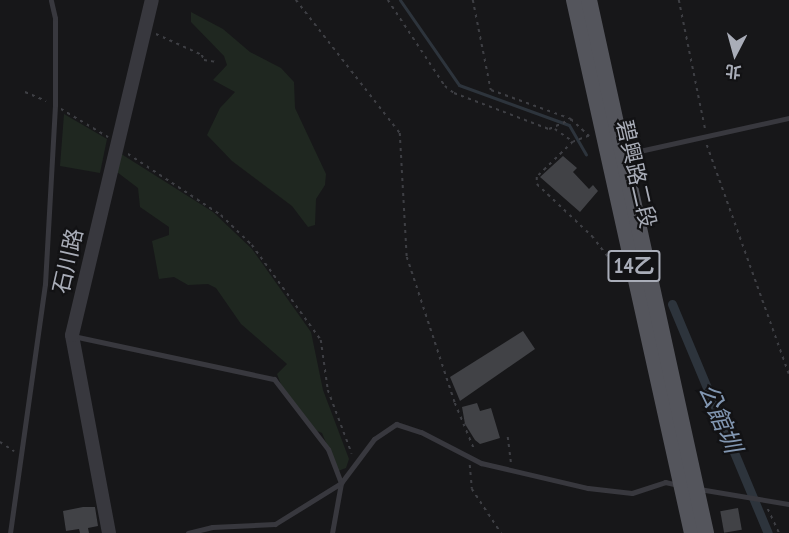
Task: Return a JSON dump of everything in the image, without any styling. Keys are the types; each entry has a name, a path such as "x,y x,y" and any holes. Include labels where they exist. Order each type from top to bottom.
{"main road":[{"name":"碧興路二段","path":"574,0 635,274 689,487 706,533"},
{"name":"碧興路二段","path":"589,0 623,154 689,487 692,533"}],"street":[{"name":"石川路","path":"109,533 72,335 115,146 152,0"}],"lane":[{"path":"10,533 23,456 45,284 55,105 55,18 51,0"},
{"path":"606,145 623,154 789,118"},
{"path":"72,335 274,379 328,449 341,483 332,533"},
{"path":"188,533 212,527 275,524 341,483 374,439 396,424 421,432 481,463 618,493 632,493 665,482 789,504"}],"path":[{"path":"296,0 400,133 407,257 458,412 481,463"},
{"path":"388,0 445,86 539,127 555,129 573,142"},
{"path":"473,0 491,90 571,119 589,136 606,145"},
{"path":"679,0 704,138 789,374"},
{"path":"144,28 202,55 204,60 216,62"},
{"path":"25,92 55,105 110,138 115,146 221,215 252,245 321,340 328,390 356,464"},
{"path":"555,129 571,119"},
{"path":"589,136 573,142 537,177 537,184 592,236 620,275 635,274"},
{"path":"508,437 511,468"},
{"path":"0,442 23,456"},
{"path":"470,458 472,489 501,533"},
{"path":"761,499 779,533"}],"shaded area":[{"path":"191,12 223,29 250,52 281,68 294,82 295,108 326,174 325,185 316,199 315,225 308,227 292,206 232,161 207,135 220,108 235,92 213,80 227,65 224,56 191,22"},
{"path":"64,114 107,139 100,173 60,166"},
{"path":"115,150 213,212 252,249 311,332 323,390 349,459 346,468 338,471 322,433 315,430 282,387 277,374 287,364 241,324 216,288 208,284 188,285 174,277 159,279 152,241 169,235 169,227 140,207 138,188 113,169"}],"building":[{"path":"563,156 577,168 573,172 589,189 593,185 598,191 580,212 540,177"},
{"path":"523,331 535,349 460,401 450,377"},
{"path":"477,403 480,411 491,408 500,438 480,444 475,440 465,424 462,407"},
{"path":"95,507 98,526 88,528 89,533 80,533 79,529 66,531 63,511"},
{"path":"738,508 742,530 724,533 720,511"}],"waterway":[{"path":"400,0 459,85 569,125 586,155"},
{"name":"公館圳","path":"672,304 768,533"}]}
